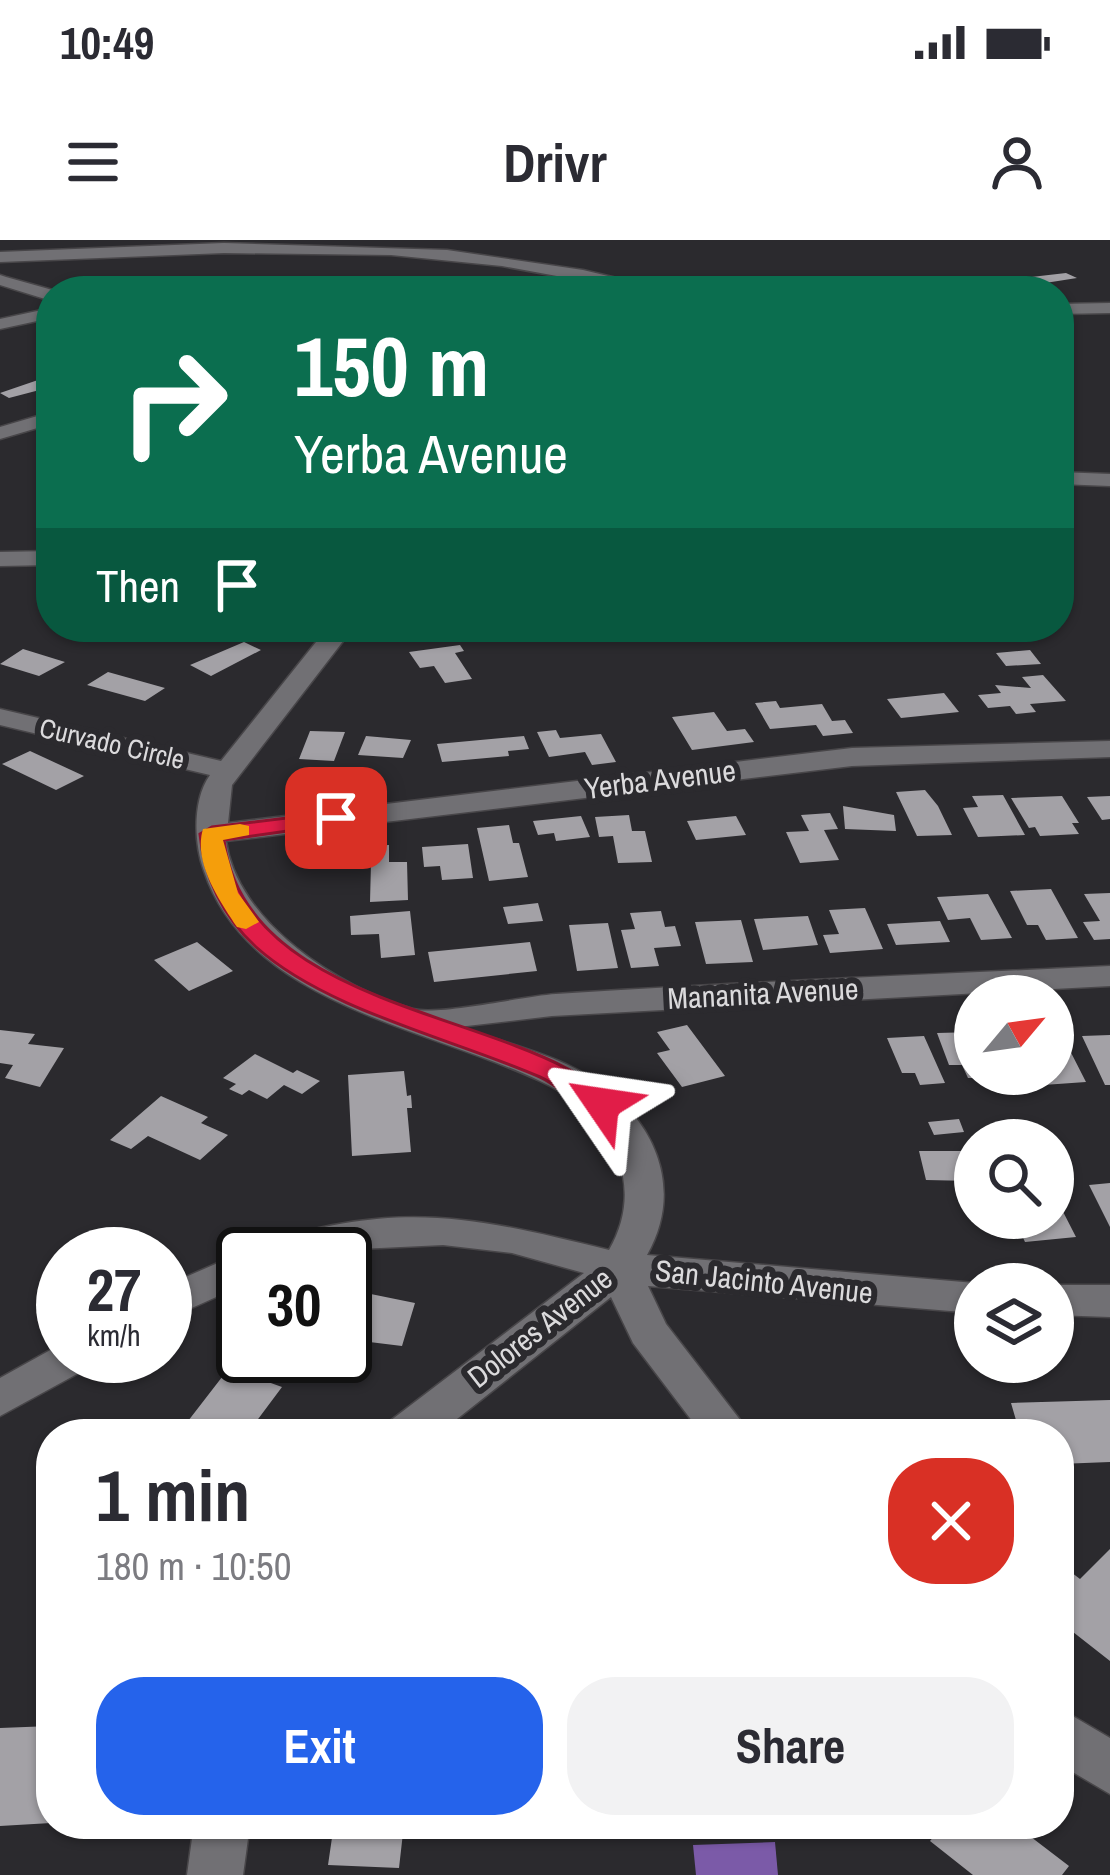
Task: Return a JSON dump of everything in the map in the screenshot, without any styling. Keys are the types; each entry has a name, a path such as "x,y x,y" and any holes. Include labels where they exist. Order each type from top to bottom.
{"street":[{"path":"516,263 525,240"},
{"path":"0,257 210,245 378,250 516,263 584,276"},
{"path":"0,280 36,291"},
{"path":"1074,309 1110,308"},
{"path":"0,324 36,316"},
{"path":"0,434 36,423"},
{"path":"1074,478 1110,479"},
{"path":"0,559 36,558"},
{"name":"Dolores Avenue","path":"329,642 225,770 211,806 214,863 226,893 263,940 317,979 555,1073 618,1119 635,1141 645,1181 636,1243 619,1268 425,1419"},
{"name":"Curvado Circle","path":"0,717 225,770"},
{"name":"Yerba Avenue","path":"212,834 852,757 1110,749"},
{"name":"Mananita Avenue","path":"416,1021 552,1005 1110,976"},
{"name":"San Jacinto Avenue","path":"372,1229 457,1232 544,1246 619,1268 954,1297"},
{"path":"619,1268 648,1332 716,1419"},
{"path":"1074,1300 1110,1301"},
{"path":"0,1400 36,1378"},
{"path":"1074,1744 1110,1769"},
{"path":"215,1875 220,1839"}],"shaded area":[{"path":"775,1842 778,1875 696,1875 693,1845"}],"building":[{"path":"36,381 36,391 9,398 0,393"},
{"path":"244,642 261,650 211,676 190,665"},
{"path":"460,645 464,651 455,653 472,679 445,683 434,666 420,668 409,652"},
{"path":"23,649 65,662 39,676 0,664"},
{"path":"1030,650 1041,664 1006,666 996,653"},
{"path":"108,672 165,688 145,701 87,685"},
{"path":"1043,675 1066,701 1030,704 1036,712 1016,714 1010,706 988,708 978,695 1001,693 995,685 1031,688 1022,677"},
{"path":"944,693 959,712 901,718 887,699"},
{"path":"776,701 780,708 822,704 832,721 845,720 853,733 823,736 816,725 770,729 755,703"},
{"path":"714,712 727,731 745,729 754,742 692,750 672,717"},
{"path":"556,730 560,738 601,734 616,762 592,765 585,752 549,757 537,732"},
{"path":"310,731 345,732 334,761 299,759"},
{"path":"366,736 411,740 403,758 358,755"},
{"path":"524,736 529,749 508,751 509,756 442,762 437,744"},
{"path":"30,751 84,776 56,790 2,764"},
{"path":"925,790 952,835 917,836 896,792"},
{"path":"1003,795 1025,835 978,837 963,808 978,807 972,796"},
{"path":"1062,796 1079,823 1072,823 1079,834 1040,836 1035,827 1029,828 1011,798"},
{"path":"1110,796 1110,819 1102,820 1087,797"},
{"path":"843,806 894,815 896,831 845,829"},
{"path":"830,813 838,829 824,830 839,860 800,863 786,832 809,831 801,815"},
{"path":"629,815 632,831 645,831 652,862 618,863 613,836 599,837 595,817"},
{"path":"581,816 590,837 556,841 554,833 538,835 533,821"},
{"path":"736,816 746,835 696,840 687,821"},
{"path":"509,825 528,877 489,881 477,828"},
{"path":"468,844 473,878 442,880 440,866 424,867 422,847"},
{"path":"389,845 389,862 407,862 408,900 370,902 371,863 353,864 353,846"},
{"path":"1051,889 1078,938 1046,940 1038,925 1027,925 1010,891"},
{"path":"1110,893 1110,939 1094,940 1083,922 1100,921 1084,894"},
{"path":"988,894 1012,938 981,940 970,918 948,920 937,897"},
{"path":"538,903 543,921 508,924 503,907"},
{"path":"865,908 883,949 830,953 823,935 839,934 829,910"},
{"path":"410,911 415,955 381,958 379,934 351,935 350,916"},
{"path":"661,911 665,927 675,926 681,946 654,948 659,966 631,968 621,930 635,929 630,913"},
{"path":"808,916 818,945 763,950 754,919"},
{"path":"741,920 753,962 706,964 695,922"},
{"path":"940,921 950,942 896,945 887,924"},
{"path":"608,923 618,968 577,971 569,925"},
{"path":"197,942 233,971 189,991 154,960"},
{"path":"530,942 537,971 434,982 428,952"},
{"path":"687,1025 725,1076 682,1087 657,1053 670,1050 657,1032"},
{"path":"0,1030 35,1034 28,1044 64,1048 40,1087 5,1078 13,1065 0,1063"},
{"path":"937,1033 954,1033 954,1065 949,1065"},
{"path":"1110,1035 1110,1085 1105,1085 1082,1036"},
{"path":"924,1036 945,1083 920,1085 915,1073 902,1073 887,1038"},
{"path":"255,1054 320,1081 302,1094 284,1085 267,1099 249,1090 242,1095 229,1089 236,1084 223,1078"},
{"path":"1074,1058 1086,1082 1074,1083"},
{"path":"404,1071 407,1096 411,1095 412,1108 407,1108 411,1152 352,1156 348,1075"},
{"path":"161,1096 208,1117 201,1123 228,1135 200,1160 148,1136 131,1149 110,1140"},
{"path":"954,1119 954,1133 934,1135 928,1122"},
{"path":"919,1151 954,1151 954,1181 926,1180"},
{"path":"1110,1183 1110,1227 1089,1185"},
{"path":"372,1294 415,1303 402,1346 372,1342"},
{"path":"217,1383 282,1387 258,1419 190,1419"},
{"path":"1110,1400 1110,1462 1074,1463 1074,1419 1016,1419 1011,1403"},
{"path":"1110,1549 1110,1661 1074,1633 1074,1574 1080,1579"},
{"path":"36,1727 36,1824 0,1826 0,1728"},
{"path":"332,1839 402,1839 399,1868 328,1865"},
{"path":"1034,1839 1069,1866 1062,1875 973,1875 930,1841"}],"slow traffic":[{"path":"240,831 212,834 212,848 226,893 246,922"}],"route":[{"path":"336,818 212,834 214,863 226,893 263,940 317,979 555,1073 602,1104"}]}
